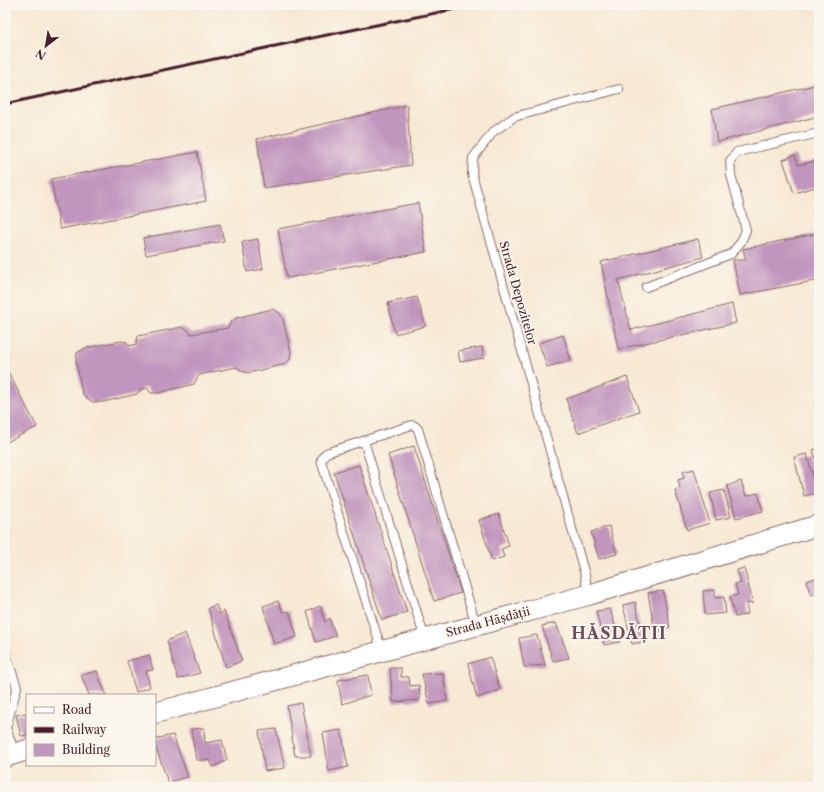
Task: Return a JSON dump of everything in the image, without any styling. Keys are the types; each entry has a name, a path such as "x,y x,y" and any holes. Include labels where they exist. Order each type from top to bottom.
{"street":[{"name":"Strada Hășdății","path":"156,713 588,595 819,525"}],"lane":[{"name":"Strada Depozitelor","path":"588,595 585,575 472,174 473,158 493,132 514,117 619,88"},
{"path":"646,287 731,254 740,242 746,230 731,175 730,161 737,152 819,133"},
{"path":"382,651 321,461 326,453 412,425 416,426 418,429 476,625"},
{"path":"364,441 425,639"},
{"path":"5,652 17,687 6,728 16,753"}],"building":[{"path":"819,84 819,116 717,142 712,109"},
{"path":"407,105 411,165 264,188 257,139"},
{"path":"197,152 206,201 60,229 51,179"},
{"path":"795,155 798,165 819,160 819,186 794,193 783,160"},
{"path":"418,203 426,252 287,278 278,229"},
{"path":"220,224 224,241 146,255 143,238"},
{"path":"819,233 819,280 740,295 733,260 746,260 743,249"},
{"path":"258,239 263,269 247,272 242,242"},
{"path":"698,239 703,257 618,280 631,330 732,304 736,323 618,349 601,262"},
{"path":"417,297 426,326 395,334 388,303"},
{"path":"272,309 277,311 282,316 291,352 290,359 286,364 248,373 236,367 199,375 194,384 158,393 151,393 147,388 141,389 137,394 103,402 93,402 86,398 82,393 76,361 77,353 85,348 121,341 127,342 130,346 136,344 138,336 181,327 188,330 191,334 228,328 230,323 236,318"},
{"path":"563,335 571,360 547,367 539,343"},
{"path":"482,347 484,358 460,362 458,351"},
{"path":"5,366 37,427 5,443"},
{"path":"627,377 639,411 578,433 566,399"},
{"path":"414,446 461,593 434,601 388,455"},
{"path":"819,448 819,469 813,450"},
{"path":"807,454 817,493 804,496 794,457"},
{"path":"359,465 407,612 382,620 334,472"},
{"path":"694,469 710,523 687,530 675,490 680,488 678,480 684,478 683,472"},
{"path":"741,481 746,496 758,493 763,511 736,518 727,486"},
{"path":"724,490 731,517 716,520 710,493"},
{"path":"499,514 509,546 501,549 504,557 492,561 479,520"},
{"path":"609,526 617,554 599,559 591,532"},
{"path":"744,568 753,603 746,604 748,614 735,617 730,597 738,595 735,584 741,583 737,570"},
{"path":"819,577 819,592 811,595 806,581"},
{"path":"715,590 715,598 724,597 726,613 705,615 703,591"},
{"path":"663,591 670,627 655,633 648,593"},
{"path":"278,601 283,612 289,611 297,637 274,644 263,606"},
{"path":"635,602 644,642 632,644 623,605"},
{"path":"216,605 220,614 224,611 242,661 226,667 208,608"},
{"path":"320,606 325,622 329,618 336,636 316,642 307,612"},
{"path":"610,609 620,642 604,645 596,611"},
{"path":"556,623 569,658 553,661 542,626"},
{"path":"185,633 200,673 178,679 167,641"},
{"path":"537,635 545,665 524,667 519,638"},
{"path":"149,655 153,670 146,671 150,687 136,692 127,661"},
{"path":"490,657 500,690 477,698 468,664"},
{"path":"390,668 401,668 401,677 409,677 410,686 419,685 420,700 393,702"},
{"path":"97,671 106,694 89,694 81,675"},
{"path":"443,673 447,701 429,704 422,674"},
{"path":"368,675 371,695 342,704 338,680"},
{"path":"301,703 311,756 295,756 287,706"},
{"path":"26,713 26,735 21,736 16,715"},
{"path":"204,728 205,743 222,740 227,760 213,767 210,760 196,760 191,729"},
{"path":"276,729 285,768 265,771 259,731"},
{"path":"341,730 348,767 329,771 323,733"},
{"path":"173,735 188,777 168,782 156,748 156,739"}],"railway":[{"path":"5,104 317,37 475,5"}],"district":[{"name":"HĂSDĂȚII","path":"619,633"}]}
